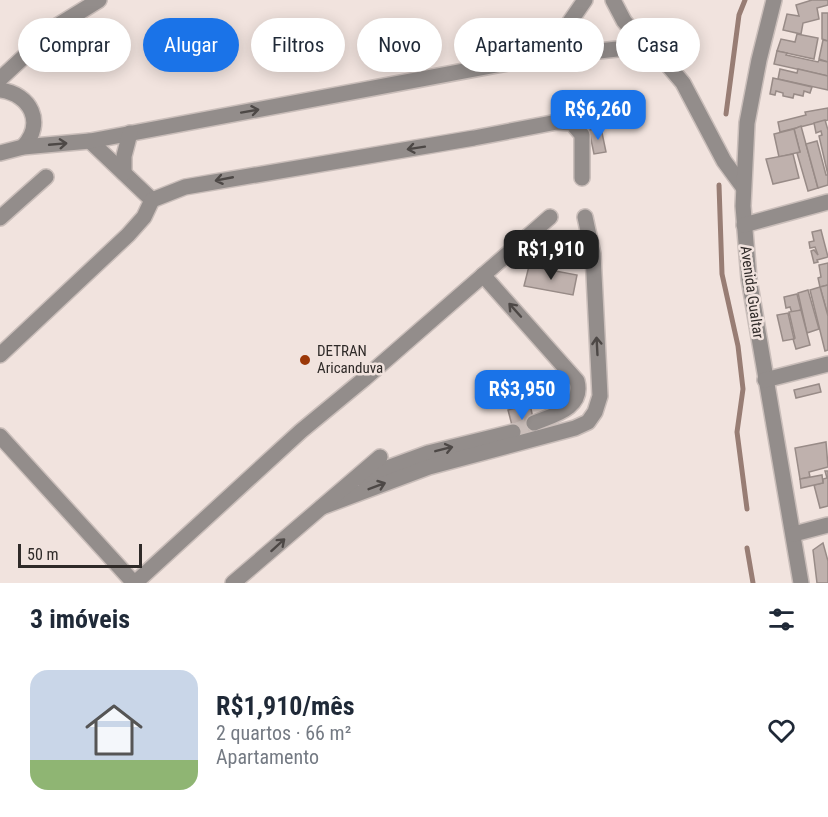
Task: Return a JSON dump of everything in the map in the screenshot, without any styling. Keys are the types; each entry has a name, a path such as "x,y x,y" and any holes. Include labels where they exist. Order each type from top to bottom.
{"street":[{"path":"0,79 57,26 99,0"},
{"path":"573,18 585,0"},
{"path":"613,0 622,18"},
{"name":"Avenida Gualtar","path":"774,0 747,123 743,188 744,225 749,279 765,380 801,583"},
{"path":"0,148 90,141 459,72"},
{"path":"674,72 683,82 724,161 743,188"},
{"path":"0,90 16,94 23,99 32,114 33,130 31,138 20,148 0,153"},
{"path":"0,355 128,235 144,218 152,200 185,187 557,122 572,123 582,135 582,178"},
{"path":"124,173 124,156 130,133"},
{"path":"90,141 152,200"},
{"path":"0,218 46,177"},
{"path":"744,225 828,202"},
{"path":"0,436 134,583 301,431 550,217"},
{"path":"322,507 429,467 551,436 588,422 600,396 593,254 585,217"},
{"path":"483,275 577,381 579,390 573,403 566,410 534,423"},
{"path":"765,380 828,364"},
{"path":"349,482 428,453 513,432"},
{"path":"233,583 380,457"},
{"path":"794,534 828,525"}],"building":[{"path":"812,0 828,0 828,5 817,8 819,19 803,23 801,34 783,30 787,14 799,16 796,5"},
{"path":"822,13 828,13 828,41 822,39"},
{"path":"797,34 818,38 814,59 777,51 781,39 795,42"},
{"path":"823,40 828,41 828,62 819,59"},
{"path":"777,51 818,62 819,60 828,62 828,76 774,64"},
{"path":"780,69 797,73 798,69 828,76 828,90 778,79"},
{"path":"773,78 812,87 810,93 804,91 803,96 794,94 793,98 783,96 783,93 776,91 775,95 770,94"},
{"path":"828,108 828,120 780,132 778,122 806,115 805,112"},
{"path":"825,120 828,130 828,175 819,136 822,135 821,131 816,133 814,123"},
{"path":"801,126 818,188 808,191 797,153 800,152 794,129"},
{"path":"601,128 606,152 594,154 589,130"},
{"path":"794,129 800,152 779,157 774,134"},
{"path":"817,141 826,175 828,175 828,185 818,188 806,144"},
{"path":"793,154 799,178 773,184 766,159"},
{"path":"821,230 828,257 814,263 811,251 814,250 818,255 815,247 810,248 809,242 814,241 812,232"},
{"path":"828,263 828,285 820,287 819,265"},
{"path":"529,266 577,275 573,295 524,286"},
{"path":"828,285 828,316 820,287"},
{"path":"820,287 828,316 828,350 825,351 810,290"},
{"path":"808,290 819,329 807,333 798,293"},
{"path":"797,294 801,310 792,313 790,307 786,308 784,297"},
{"path":"801,310 810,345 796,349 789,312"},
{"path":"788,313 794,339 783,341 777,315"},
{"path":"819,384 821,392 796,398 794,390"},
{"path":"530,404 536,433 515,437 508,410"},
{"path":"826,442 828,467 809,472 810,477 800,479 795,448"},
{"path":"825,471 828,471 828,506 820,508 814,485 823,483 823,479 827,478"},
{"path":"822,475 823,483 801,488 800,479"},
{"path":"823,543 828,561 828,583 817,583 813,550"}],"waterway":[{"path":"726,114 739,15 745,0"},
{"path":"719,185 722,274 738,346 743,389 737,432 747,509"},
{"path":"747,548 753,583"}],"tunnel":[{"path":"513,432 534,423"}],"place":[{"name":"DETRAN Aricanduva","path":"305,360"}]}
